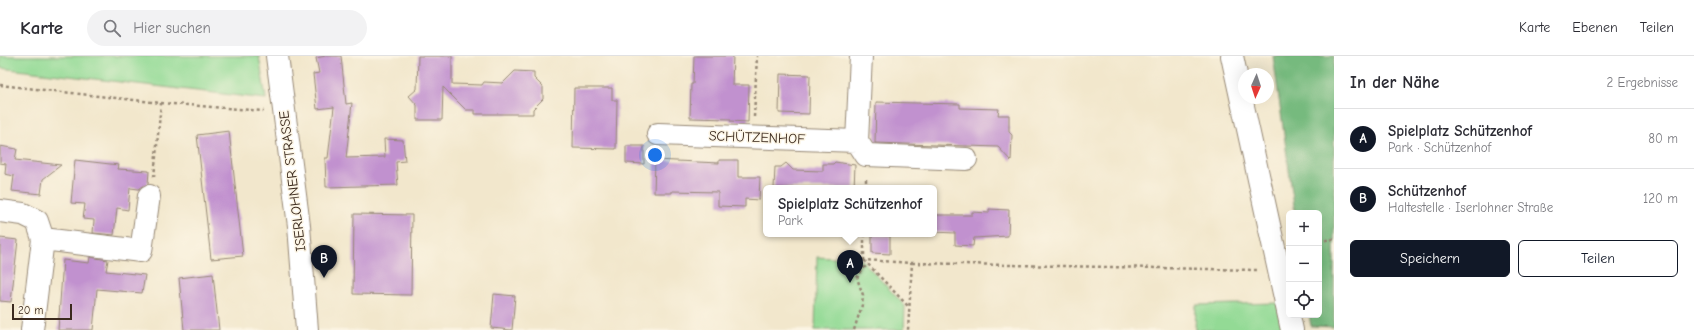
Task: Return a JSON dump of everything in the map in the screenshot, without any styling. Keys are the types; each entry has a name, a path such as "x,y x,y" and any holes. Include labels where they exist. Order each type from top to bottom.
{"street":[{"name":"ISERLOHNER STRASSE","path":"277,56 299,226 307,330"},
{"path":"861,56 857,141 866,155 966,159"},
{"path":"1232,56 1292,330"},
{"name":"SCHÜTZENHOF","path":"658,134 857,141"},
{"path":"43,239 140,251 149,196"},
{"path":"0,211 23,214 37,221 43,239 32,330"}],"path":[{"path":"753,137 757,56"},
{"path":"0,85 161,103 284,113"},
{"path":"149,196 152,190 161,103"},
{"path":"864,237 864,260 909,307"},
{"path":"1322,241 1334,239"},
{"path":"864,260 912,263 1279,270"},
{"path":"908,330 912,263"},
{"path":"854,330 862,305 862,295 857,278 868,264"}],"green space":[{"path":"0,56 259,56 266,99 0,68"},
{"path":"1273,56 1334,56 1334,327 1311,326 1310,318 1322,318 1322,210 1295,210"},
{"path":"817,257 862,260 905,306 904,330 815,330"},
{"path":"1279,303 1285,330 1195,330 1196,305"}],"building":[{"path":"341,56 346,104 352,103 346,158 385,157 384,139 403,140 405,161 396,162 398,185 326,187 325,158 328,158 334,107 317,109 313,74 319,73 316,58"},
{"path":"418,56 452,56 452,84 482,85 484,82 503,83 515,71 534,72 534,78 543,87 543,99 533,109 533,114 475,114 475,110 466,110 443,87 442,120 417,120 417,105 409,96 417,89"},
{"path":"694,56 733,56 732,85 749,85 748,122 730,121 730,119 690,118"},
{"path":"780,74 810,75 809,114 779,113"},
{"path":"574,88 612,88 612,100 617,100 616,149 573,148"},
{"path":"876,102 960,104 960,108 999,109 998,115 1009,115 1009,132 1012,135 1011,161 998,147 875,143"},
{"path":"229,131 243,256 211,259 197,135"},
{"path":"0,146 17,149 15,160 61,165 43,179 41,194 12,191 14,176 5,174 6,164 0,163"},
{"path":"626,146 644,146 644,164 626,163"},
{"path":"75,160 119,165 118,169 149,171 148,184 139,189 130,188 128,210 117,208 114,235 93,233 94,220 83,219 85,204 71,203"},
{"path":"655,160 719,163 719,160 738,160 738,177 760,177 759,200 745,199 745,207 718,206 718,192 672,191 672,193 654,193"},
{"path":"835,162 855,165 854,185 774,185 775,167 781,167 786,163 793,170 823,171 823,164 833,164"},
{"path":"989,209 1009,210 1008,236 974,238 973,246 955,245 955,233 937,232 937,215 972,215 972,212 989,213"},
{"path":"354,214 412,215 411,295 353,294"},
{"path":"872,237 890,237 890,254 872,253"},
{"path":"0,238 18,240 11,302 0,301"},
{"path":"90,257 108,260 106,271 145,275 142,293 97,289 93,330 58,330 63,260 89,263"},
{"path":"213,274 219,330 184,330 179,278"},
{"path":"494,294 515,296 512,330 491,328"}],"place":[{"name":"Schützenhof","path":"324,278"},
{"name":"Spielplatz Schützenhof","path":"850,283"}]}
